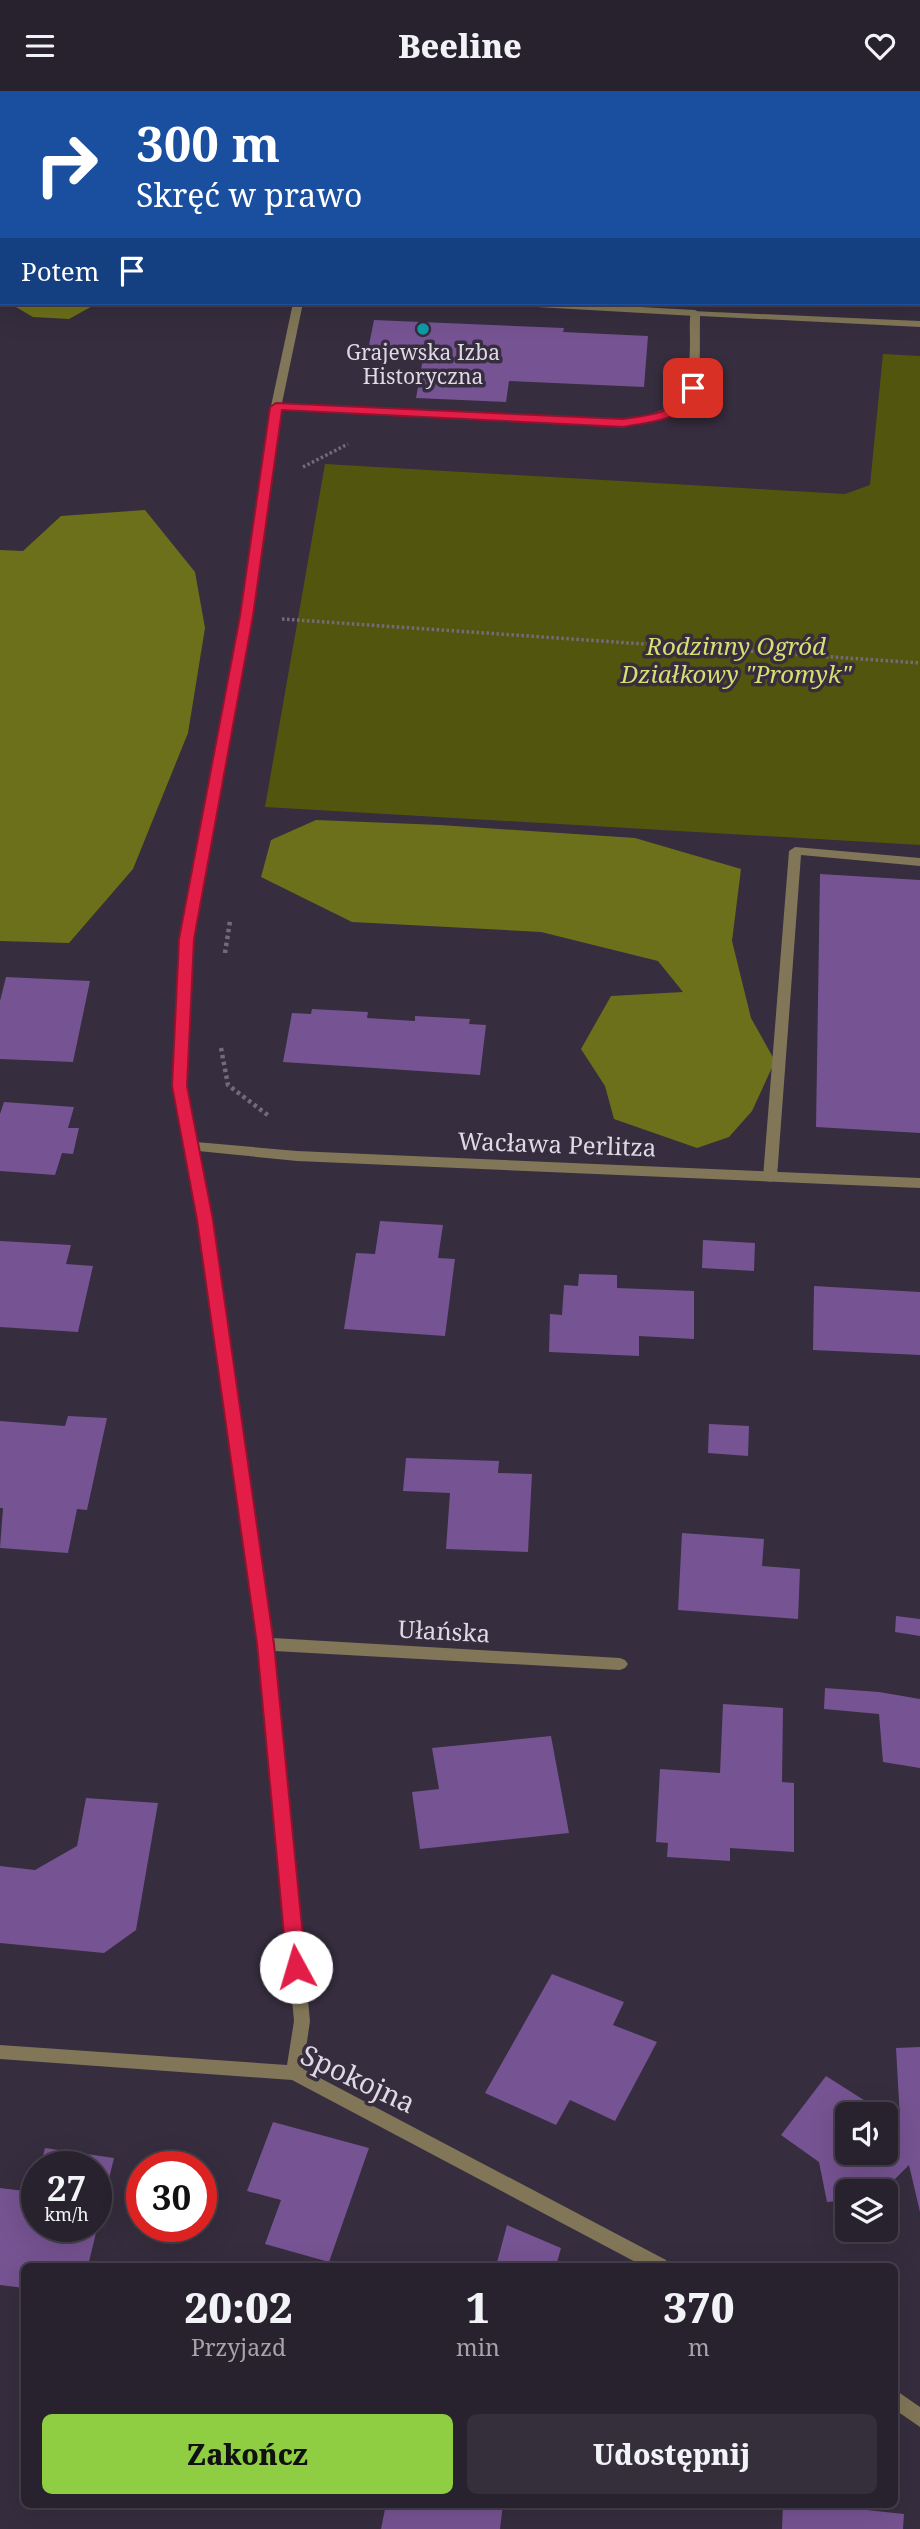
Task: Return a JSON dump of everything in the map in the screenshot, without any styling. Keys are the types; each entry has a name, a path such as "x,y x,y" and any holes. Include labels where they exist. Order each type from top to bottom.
{"street":[{"path":"294,2073 302,2021 265,1644 192,1146 179,1086 187,939 247,616 276,407 298,305"},
{"path":"554,305 920,324"},
{"path":"276,407 623,423 650,419 669,414 684,404 693,388 695,313"},
{"path":"769,1177 795,851 920,862"},
{"name":"Wacława Perlitza","path":"192,1146 297,1156 920,1183"},
{"name":"Ułańska","path":"265,1644 620,1664"},
{"name":"Spokojna","path":"0,2052 294,2073 654,2263"},
{"path":"898,2401 919,2419"}],"path":[{"path":"295,471 351,442"},
{"path":"247,616 920,663"},
{"path":"222,965 231,913"},
{"path":"220,1044 228,1085 295,1136 297,1156"}],"green space":[{"name":"Rodzinny Ogród Działkowy \"Promyk\"","path":"883,354 920,356 920,845 265,807 325,464 845,494 870,485"}],"shaded area":[{"path":"12,305 94,305 69,319 33,317"},
{"path":"145,510 195,572 205,628 188,733 133,869 69,943 0,941 0,550 23,551 61,516"},
{"path":"316,820 635,838 741,869 732,941 751,1018 775,1061 752,1111 729,1137 697,1148 614,1119 605,1086 581,1049 611,996 683,992 658,961 541,932 352,922 261,877 271,840"}],"building":[{"path":"374,320 564,328 563,332 648,336 644,387 509,381 506,402 416,398 424,353 368,350"},
{"path":"820,874 920,880 920,1133 816,1127"},
{"path":"6,977 90,981 73,1062 0,1059 0,1001"},
{"path":"312,1009 368,1012 367,1018 415,1021 415,1016 470,1019 469,1024 486,1025 480,1075 283,1062 292,1013 311,1014"},
{"path":"4,1102 74,1107 68,1128 79,1128 73,1154 62,1153 55,1175 0,1171 0,1114"},
{"path":"380,1221 443,1225 438,1258 455,1259 445,1336 344,1329 356,1253 375,1254"},
{"path":"703,1240 755,1243 754,1271 702,1268"},
{"path":"0,1241 71,1245 66,1264 93,1266 78,1332 0,1327"},
{"path":"579,1274 617,1275 617,1288 694,1291 694,1339 639,1336 639,1356 549,1352 550,1314 562,1315 564,1285 578,1286"},
{"path":"814,1286 920,1292 920,1355 813,1350"},
{"path":"68,1416 107,1418 87,1510 77,1509 68,1553 0,1548 3,1508 0,1508 0,1421 65,1426"},
{"path":"709,1424 749,1426 748,1456 708,1453"},
{"path":"406,1458 499,1461 498,1473 532,1474 528,1552 446,1549 450,1493 403,1491"},
{"path":"682,1533 764,1539 762,1566 800,1569 798,1619 678,1610"},
{"path":"896,1616 920,1619 920,1636 895,1632"},
{"path":"825,1688 879,1692 920,1699 920,1768 883,1762 879,1714 824,1709"},
{"path":"723,1704 783,1708 782,1782 794,1783 794,1852 730,1848 730,1861 667,1857 668,1843 656,1842 660,1769 720,1773"},
{"path":"551,1736 569,1833 420,1849 412,1792 439,1789 432,1748"},
{"path":"86,1798 158,1803 136,1930 104,1953 0,1943 0,1866 35,1870 77,1846"},
{"path":"552,1974 624,2002 613,2025 657,2042 615,2121 570,2100 556,2125 485,2093"},
{"path":"920,2047 920,2212 909,2165 895,2179 835,2179 835,2201 827,2202 819,2162 781,2135 826,2076 867,2102 835,2102 835,2165 898,2165 898,2118 900,2119 896,2048"},
{"path":"273,2122 369,2148 329,2262 265,2244 281,2200 247,2191"},
{"path":"45,2148 66,2151 44,2151"},
{"path":"0,2188 21,2191 21,2242 94,2242 89,2263 21,2263 21,2288 0,2285"},
{"path":"507,2225 561,2248 557,2263 497,2263"},
{"path":"385,2508 503,2508 500,2529 381,2529"},
{"path":"783,2508 848,2508 904,2514 903,2529 782,2529"}],"place":[{"name":"Grajewska Izba Historyczna","path":"423,329"}],"route":[{"path":"296,1967 265,1644 205,1220 179,1086 187,939 247,616 276,407 623,423 669,414 684,404 693,388"}]}
